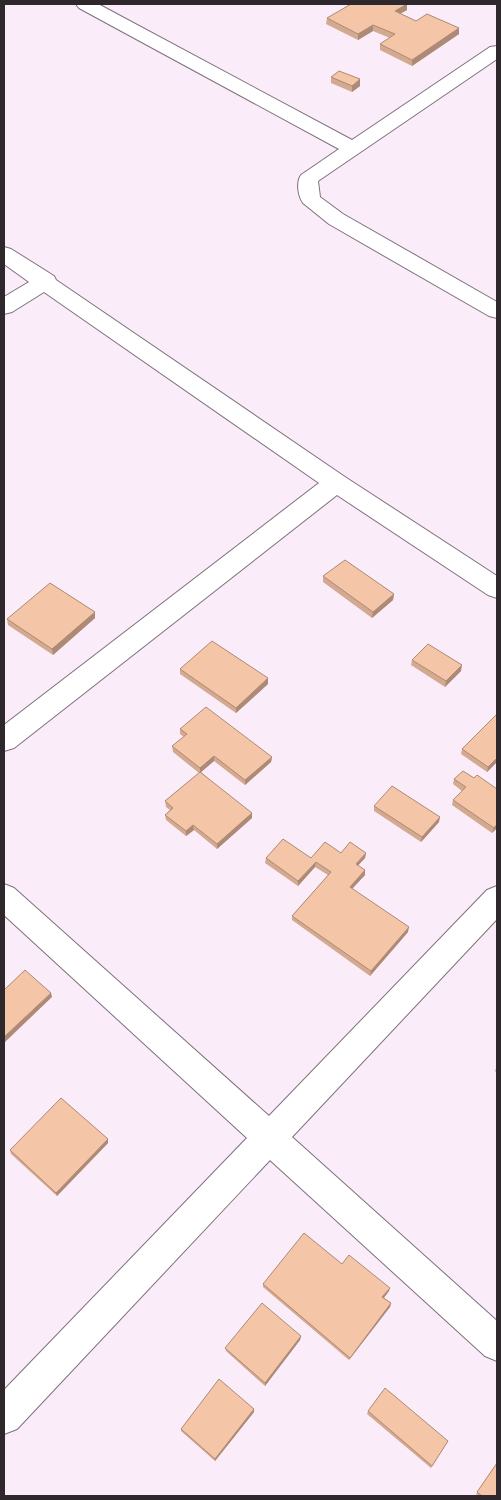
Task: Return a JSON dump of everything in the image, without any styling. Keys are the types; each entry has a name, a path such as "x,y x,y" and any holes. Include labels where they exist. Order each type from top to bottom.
{"street":[{"path":"85,4 353,149"},
{"path":"497,52 308,179 310,199 336,218 497,311"},
{"path":"4,254 46,281 336,483 497,588"},
{"path":"4,307 46,281"},
{"path":"4,740 336,483"},
{"path":"4,897 497,1344"},
{"path":"4,1416 497,899"}],"building":[{"path":"351,4 407,4 395,11 416,21 427,14 459,28 412,60 380,44 395,34 373,25 358,34 327,18"},
{"path":"339,71 360,79 352,86 331,77"},
{"path":"345,560 394,594 373,612 323,576"},
{"path":"50,583 95,612 52,649 7,619"},
{"path":"212,641 268,678 236,708 180,669"},
{"path":"428,644 462,665 446,681 412,660"},
{"path":"206,707 272,757 245,780 214,756 200,768 172,746 187,734 180,729"},
{"path":"497,714 497,758 488,767 462,749"},
{"path":"463,771 474,778 477,775 497,789 497,824 494,828 453,800 466,787 454,779"},
{"path":"200,772 252,813 217,844 193,825 186,831 165,815 173,808 165,801"},
{"path":"392,786 440,817 422,837 374,806"},
{"path":"283,839 311,858 325,842 341,853 350,842 366,853 356,864 365,870 350,887 409,927 371,971 292,916 331,872 316,862 298,881 266,858"},
{"path":"25,970 51,993 4,1037 4,990"},
{"path":"61,1098 108,1139 56,1193 10,1150"},
{"path":"304,1233 342,1264 349,1255 390,1288 382,1297 391,1303 350,1358 263,1284"},
{"path":"262,1303 301,1336 265,1383 225,1348"},
{"path":"219,1379 254,1409 215,1459 181,1429"},
{"path":"385,1388 448,1441 432,1466 368,1411"},
{"path":"497,1463 497,1496 482,1496 477,1492"}]}
